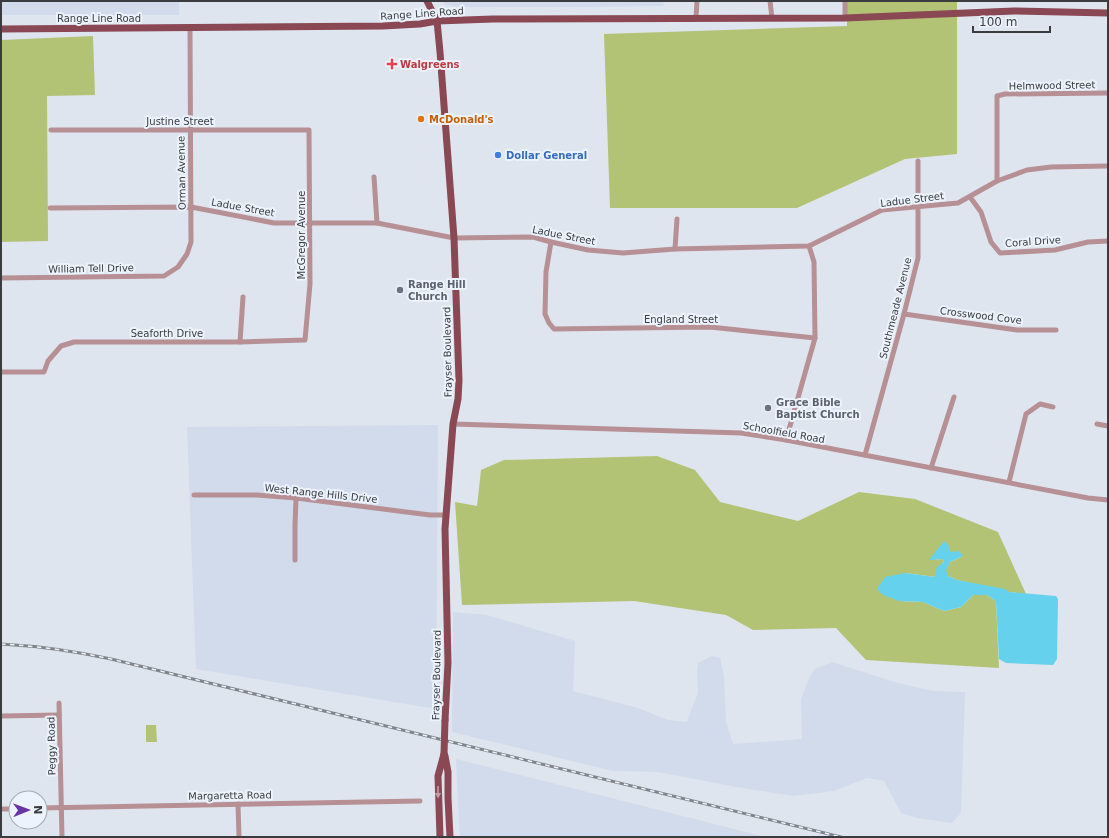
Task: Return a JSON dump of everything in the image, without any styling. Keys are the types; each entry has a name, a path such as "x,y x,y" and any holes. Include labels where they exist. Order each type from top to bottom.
{"main road":[{"name":"Frayser Boulevard","path":"427,1 437,21 440,52 454,238 459,380 458,399 453,424 445,529 448,663 444,754"},
{"name":"Range Line Road","path":"1,29 383,26 420,24 437,21 845,18 1014,11 1108,13"},
{"path":"440,837 438,776 444,754"},
{"path":"444,754 448,772 450,837"}],"street":[{"path":"696,1 696,18"},
{"path":"770,1 772,18"},
{"path":"845,1 845,18"},
{"name":"Orman Avenue","path":"178,267 187,254 191,242 190,28"},
{"name":"Helmwood Street","path":"997,181 997,96 1005,94 1108,93"},
{"name":"Justine Street","path":"51,130 309,130"},
{"name":"McGregor Avenue","path":"305,340 310,284 309,130"},
{"name":"Southmeade Avenue","path":"865,456 918,258 918,161"},
{"name":"Ladue Street","path":"50,208 191,208 274,223 377,223 454,238 533,237 588,250 623,253 675,249 809,246 882,210 958,203 997,181 1027,170 1051,167 1108,166"},
{"path":"374,177 377,223"},
{"name":"Coral Drive","path":"970,197 981,212 992,242 1000,253 1055,250 1088,242 1108,241"},
{"path":"675,249 677,219"},
{"name":"England Street","path":"551,242 546,272 545,314 549,323 554,329 710,327 815,338"},
{"path":"786,440 815,338 814,262 809,246"},
{"name":"William Tell Drive","path":"1,278 164,276 178,267"},
{"path":"240,342 243,296"},
{"name":"Crosswood Cove","path":"904,314 1017,330 1056,330"},
{"name":"Seaforth Drive","path":"1,372 44,372 48,361 61,346 74,342 240,342 305,340"},
{"path":"931,468 954,397"},
{"path":"1009,482 1026,414 1040,404 1053,407"},
{"name":"Schoolfield Road","path":"453,424 741,433 786,440 1088,498 1108,500"},
{"path":"1097,424 1108,426"},
{"name":"West Range Hills Drive","path":"194,495 257,495 296,498 430,515 446,515"},
{"path":"295,560 296,498"},
{"name":"Peggy Road","path":"59,703 62,837"},
{"path":"1,716 59,715"},
{"name":"Margaretta Road","path":"48,808 420,801"},
{"path":"238,804 239,837"}],"shaded area":[{"path":"1,1 179,1 179,15 1,15"},
{"path":"441,1 663,1 664,6 458,7 446,5"},
{"path":"438,425 436,709 196,669 187,427"},
{"path":"453,612 487,615 575,641 573,691 638,708 668,720 687,722 698,693 698,663 712,656 720,658 724,676 726,721 733,744 802,739 801,699 810,676 815,669 832,662 898,683 933,691 965,692 961,813 952,823 917,818 901,813 884,781 867,778 834,791 793,796 658,772 613,771 452,732"},
{"path":"456,759 766,837 460,837"}],"green space":[{"path":"847,1 957,1 957,154 905,159 797,208 610,208 604,34 847,26"},
{"path":"93,36 95,95 47,96 48,241 1,242 1,40"},
{"path":"657,456 695,470 720,502 798,521 859,492 915,499 998,532 1026,594 1009,592 957,580 948,576 945,571 950,562 963,556 930,560 943,559 944,561 935,577 905,573 899,601 923,602 944,611 961,607 973,595 987,595 996,601 999,668 866,660 836,628 753,630 726,615 634,601 462,605 455,502 477,506 481,470 504,460"},
{"path":"146,725 156,725 157,742 146,742"}],"water":[{"path":"944,541 949,546 950,552 959,551 963,556 950,562 946,570 948,576 957,580 1005,589 1009,592 1056,596 1058,599 1057,659 1053,665 1006,663 999,659 996,601 987,595 973,595 961,607 944,611 923,602 899,601 883,595 877,589 885,577 905,573 935,577 937,567 944,562 943,559 929,560"}],"railway":[{"path":"1,644 56,649 111,659 841,837"}],"place":[{"name":"Walgreens","path":"392,64"},
{"name":"McDonald's","path":"421,119"},
{"name":"Dollar General","path":"498,155"},
{"name":"Range Hill Church","path":"400,290"},
{"name":"Grace Bible Baptist Church","path":"768,408"}]}
